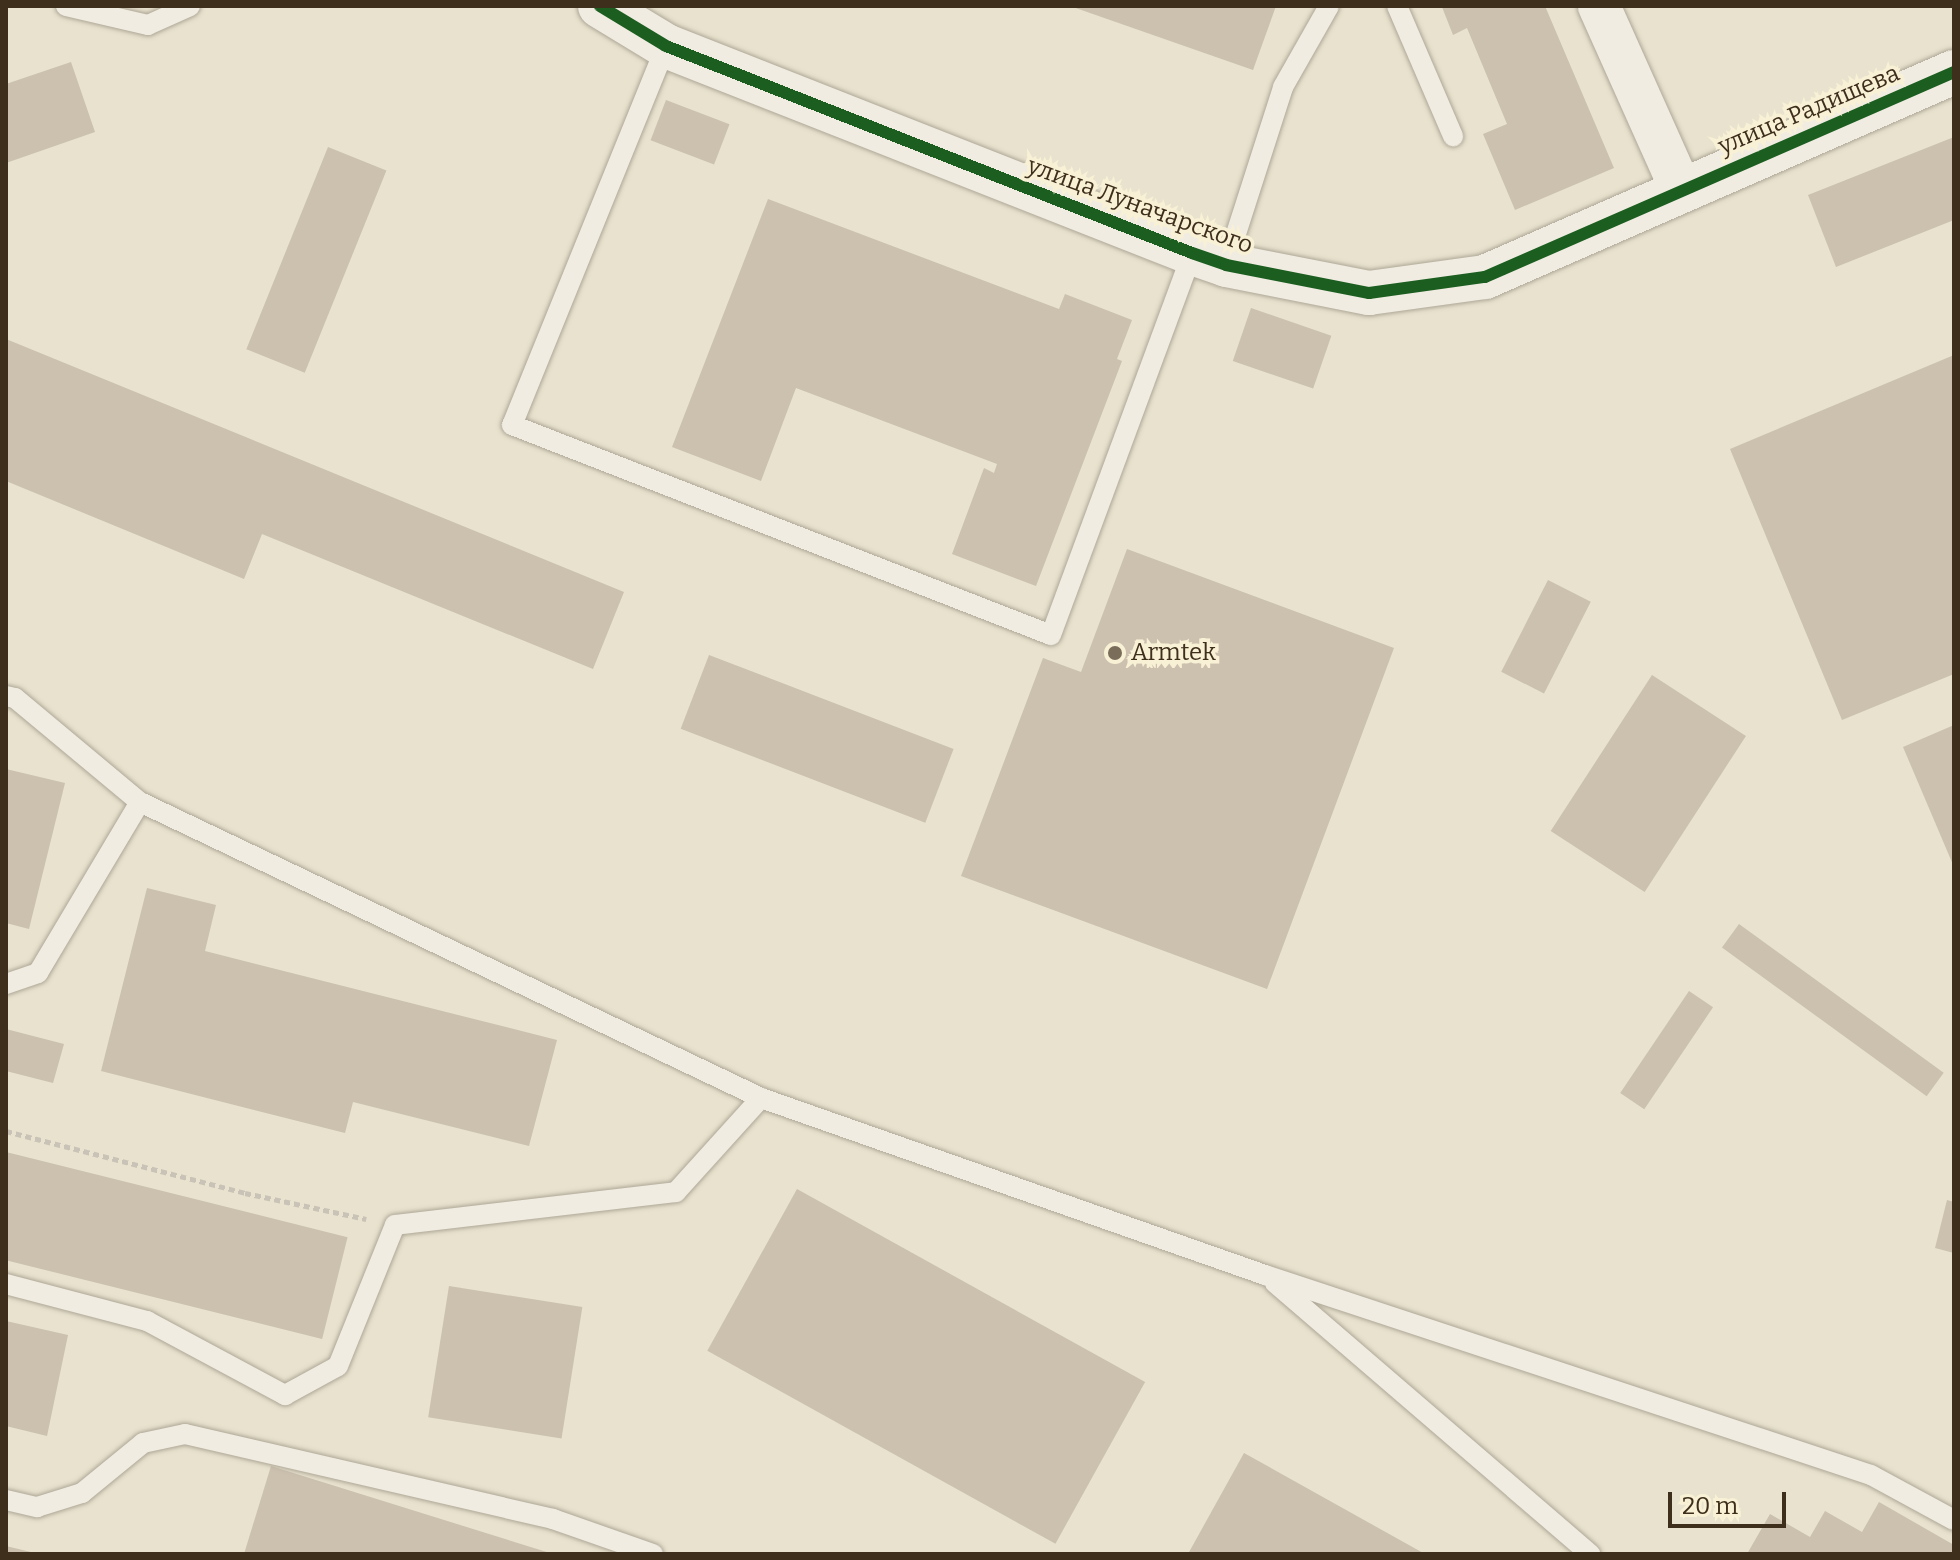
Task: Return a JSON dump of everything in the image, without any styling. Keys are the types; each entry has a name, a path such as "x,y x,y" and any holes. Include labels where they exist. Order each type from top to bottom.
{"street":[{"name":"улица Луначарского","path":"600,6 666,46 1209,259 1369,293 1485,277 1681,189"},
{"path":"1599,6 1681,189"},
{"name":"улица Радищева","path":"1681,189 1954,72"}],"lane":[{"path":"66,6 148,25 190,6"},
{"path":"666,46 512,425 1051,635 1283,87 1329,6"},
{"path":"1397,6 1453,136"},
{"path":"6,696 15,698 140,802 761,1098 1265,1275 1871,1475 1954,1520"},
{"path":"6,984 38,973 140,802"},
{"path":"6,1284 147,1321 285,1395 338,1366 395,1225 676,1192 761,1098"},
{"path":"1265,1275 1590,1554"},
{"path":"6,1500 37,1507 82,1493 143,1443 185,1434 553,1519 653,1554"}],"path":[{"path":"6,1131 245,1193 395,1225"}],"building":[{"path":"1070,6 1276,6 1253,70"},
{"path":"1545,6 1614,168 1515,210 1483,134 1507,124 1467,28 1453,35 1442,7"},
{"path":"71,62 95,132 6,163 6,84"},
{"path":"666,100 729,124 714,165 651,140"},
{"path":"1954,137 1954,220 1836,267 1808,195"},
{"path":"328,147 386,171 305,373 246,349"},
{"path":"768,199 1059,309 1065,294 1132,320 1117,359 1122,361 1036,586 952,554 984,468 994,473 997,464 796,388 761,481 672,447"},
{"path":"1251,308 1331,336 1313,389 1233,361"},
{"path":"6,339 624,592 593,669 262,534 244,579 6,481"},
{"path":"1954,355 1954,674 1842,720 1730,449"},
{"path":"1127,549 1394,648 1267,989 961,876 1043,658 1081,672"},
{"path":"1548,580 1591,602 1544,694 1501,672"},
{"path":"709,655 954,749 925,823 681,729"},
{"path":"1652,675 1746,736 1645,892 1551,831"},
{"path":"1954,725 1954,867 1903,747"},
{"path":"6,769 65,783 29,929 6,923"},
{"path":"147,888 216,905 205,951 557,1040 529,1146 353,1102 345,1133 101,1071"},
{"path":"1739,924 1944,1073 1927,1096 1722,947"},
{"path":"1689,991 1713,1007 1644,1109 1620,1093"},
{"path":"6,1029 64,1044 53,1083 6,1071"},
{"path":"6,1152 348,1237 322,1339 6,1260"},
{"path":"797,1189 1145,1382 1055,1544 707,1351"},
{"path":"1947,1200 1954,1202 1954,1253 1935,1248"},
{"path":"449,1286 582,1307 562,1438 428,1417"},
{"path":"6,1321 68,1335 47,1436 6,1426"},
{"path":"1244,1453 1425,1554 1188,1554"},
{"path":"271,1466 550,1553 550,1554 244,1554"},
{"path":"1879,1502 1954,1545 1954,1554 1747,1554 1770,1514 1810,1537 1825,1511 1862,1532"},
{"path":"6,1546 35,1553 35,1554 6,1554"}],"cycle path":[{"path":"600,6 666,46 1192,253 1226,265 1369,293 1485,277 1954,72"}],"place":[{"name":"Armtek","path":"1115,653"}]}
